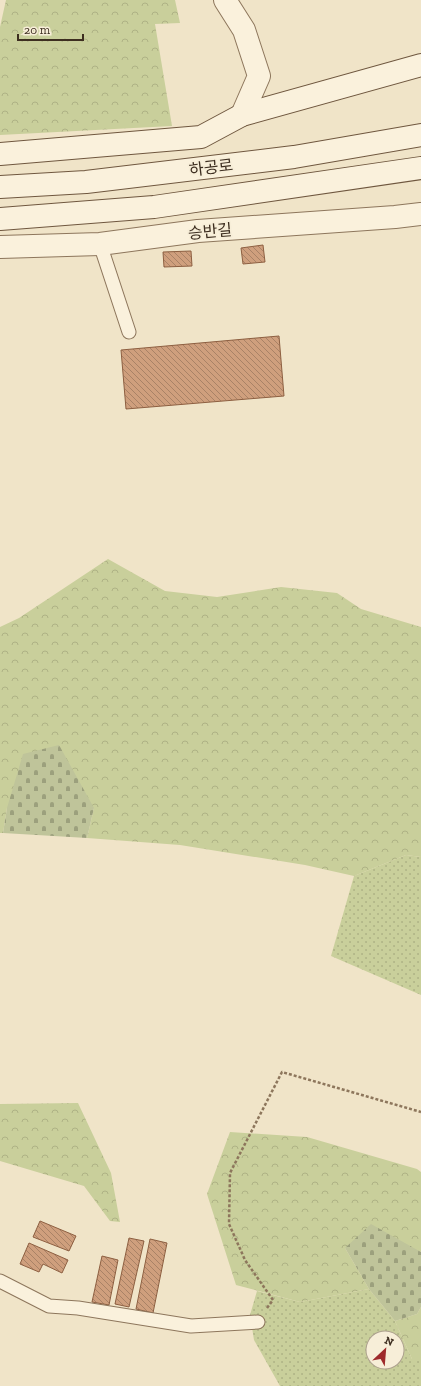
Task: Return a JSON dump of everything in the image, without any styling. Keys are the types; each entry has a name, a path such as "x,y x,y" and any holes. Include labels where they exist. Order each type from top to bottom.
{"street":[{"path":"224,0 244,30 259,76 242,115"},
{"path":"0,154 201,137 242,115 421,65"},
{"name":"하공로","path":"0,187 86,182 294,157 421,135"},
{"name":"하공로","path":"0,218 154,207 421,168"},
{"name":"승반길","path":"0,247 100,244 198,232 421,214"}],"lane":[{"path":"100,244 129,332"},
{"path":"0,1281 49,1306 78,1308 191,1326 258,1322"}],"path":[{"path":"258,1322 273,1300 245,1260 230,1224 230,1173 282,1072 421,1112"}],"green space":[{"path":"6,0 175,0 180,23 155,24 172,126 0,135 0,27"},
{"path":"108,559 165,591 217,597 281,587 337,593 361,609 421,627 421,857 406,855 354,876 305,865 180,845 87,838 94,808 7,808 3,833 0,833 0,627 19,618"},
{"path":"59,745 94,808 87,838 3,833 7,808 23,754"},
{"path":"406,855 421,857 421,995 331,956 354,876"},
{"path":"78,1103 111,1173 120,1222 110,1221 84,1186 0,1161 0,1104"},
{"path":"230,1132 307,1137 417,1169 421,1172 421,1252 345,1248 369,1289 300,1302 236,1285 207,1194"},
{"path":"371,1224 421,1252 421,1307 417,1314 395,1321 369,1289 345,1248"},
{"path":"369,1289 395,1321 399,1330 365,1330 365,1370 405,1370 405,1343 412,1359 421,1359 421,1386 280,1386 254,1340 250,1315 257,1291 300,1302"},
{"path":"421,1307 421,1359 412,1359 405,1343 405,1330 399,1330 395,1321 417,1314"}],"building":[{"path":"263,245 265,262 243,264 241,248"},
{"path":"191,251 192,266 164,267 163,252"},
{"path":"279,336 284,396 126,409 121,350"},
{"path":"40,1221 76,1236 69,1251 33,1237"},
{"path":"129,1238 144,1241 129,1307 115,1304"},
{"path":"150,1239 167,1243 153,1313 136,1309"},
{"path":"29,1243 68,1260 62,1273 43,1264 39,1272 20,1264"},
{"path":"102,1256 118,1260 109,1305 92,1302"}]}
